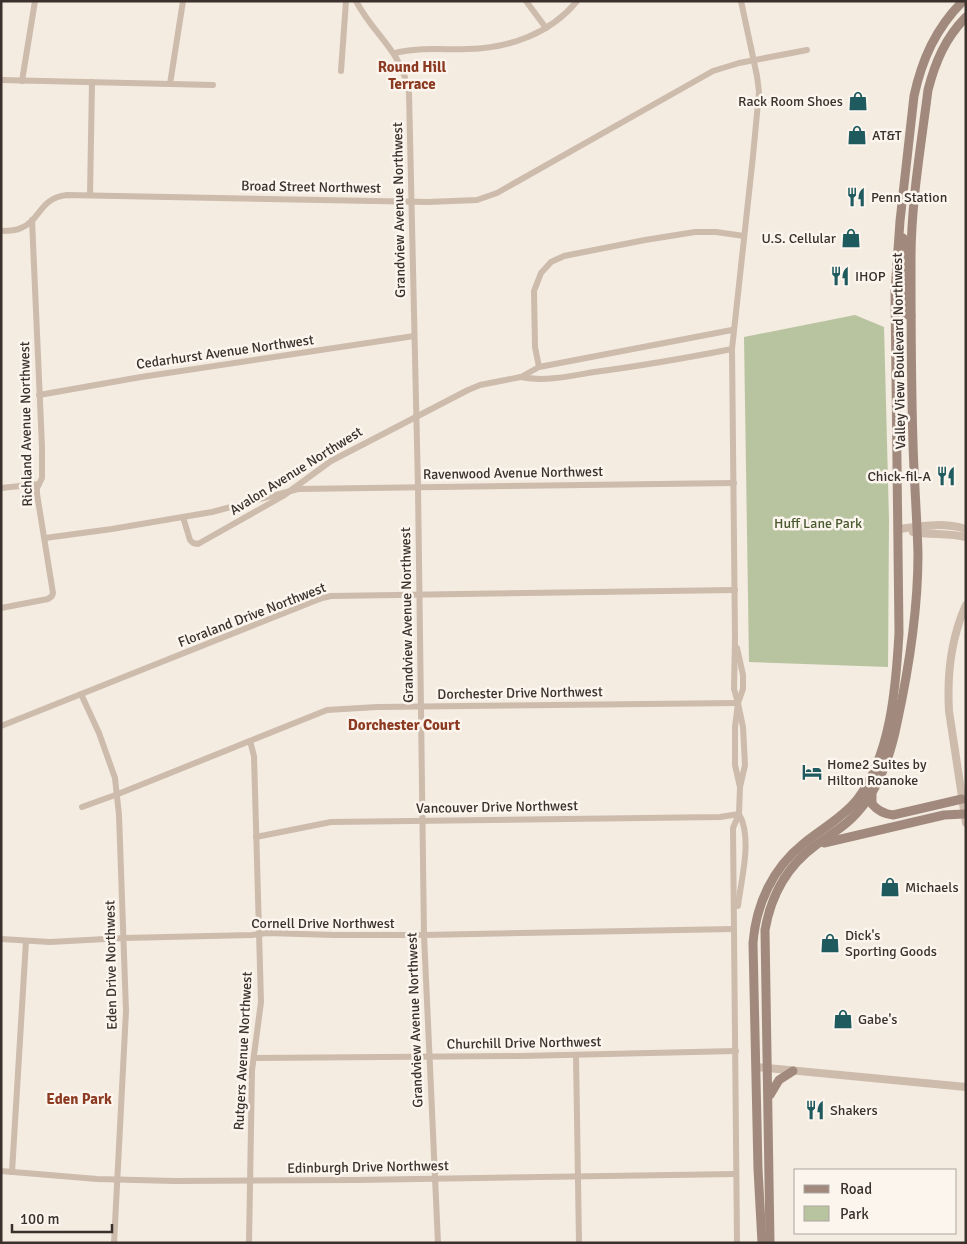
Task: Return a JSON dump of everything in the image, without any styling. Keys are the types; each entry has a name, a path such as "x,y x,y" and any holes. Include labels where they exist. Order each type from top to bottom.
{"main road":[{"name":"Valley View Boulevard Northwest","path":"762,1243 753,943 756,922 761,902 774,876 783,864 804,843 847,811 871,778 884,742 890,716 898,643 895,292 900,221 918,77 928,48 947,19 963,1"},
{"name":"Valley View Boulevard Northwest","path":"770,1243 769,1097 764,947 767,917 772,901 785,876 816,845 838,831 851,819 872,794 882,774 890,750 900,708 910,653 916,594 917,529 913,444 911,316 913,213 928,90 932,75 944,45 966,17"},
{"path":"911,125 915,126 917,130 909,198 913,213"},
{"path":"900,221 903,240 903,310 905,314 911,316"},
{"path":"898,643 901,643 903,648 900,708"},
{"path":"872,794 872,804 878,810 893,815 962,799"},
{"path":"816,845 944,815 965,818"},
{"path":"769,1097 779,1080 793,1071"}],"street":[{"path":"22,81 35,1"},
{"path":"170,84 184,1"},
{"path":"341,71 346,1"},
{"name":"Grandview Avenue Northwest","path":"356,1 371,24 395,54 403,70 409,93 418,488 424,935 438,1243"},
{"path":"526,1 546,28"},
{"path":"395,54 415,50 467,50 503,46 546,28 564,15 577,1"},
{"path":"737,1243 733,828 739,814 740,787 735,765 735,727 738,703 734,689 736,638 732,330 758,108 758,76 741,1"},
{"name":"Broad Street Northwest","path":"1,231 20,229 32,220 42,207 53,198 67,195 411,202 466,201 487,197 713,71 754,60 807,50"},
{"path":"1,80 213,85"},
{"path":"90,195 92,82"},
{"name":"Richland Avenue Northwest","path":"1,608 48,600 53,593 37,494 42,478 32,220"},
{"path":"539,367 536,347 534,291 541,273 551,262 564,256 695,232 716,232 744,236"},
{"name":"Avalon Avenue Northwest","path":"521,377 539,367 732,330"},
{"name":"Cedarhurst Avenue Northwest","path":"39,395 414,336"},
{"name":"Avalon Avenue Northwest","path":"184,517 190,540 198,544 293,490 331,461 480,385 521,377 543,378 617,370 732,348"},
{"name":"Ravenwood Avenue Northwest","path":"293,490 734,483"},
{"path":"1,488 39,484"},
{"path":"45,538 184,517 234,507 293,490"},
{"path":"917,529 945,524 966,529"},
{"path":"898,529 917,529 966,537"},
{"name":"Floraland Drive Northwest","path":"1,726 331,596 735,590"},
{"path":"965,818 948,693 952,653 958,624 966,605"},
{"name":"Eden Drive Northwest","path":"81,694 99,733 115,778 118,794 126,1011 114,1243"},
{"name":"Dorchester Drive Northwest","path":"82,807 331,709 738,703"},
{"name":"Rutgers Avenue Northwest","path":"249,1243 251,1110 254,1058 261,1002 254,756 250,741"},
{"path":"734,929 745,851 745,828 739,814"},
{"name":"Vancouver Drive Northwest","path":"256,837 330,822 720,817 739,814"},
{"name":"Cornell Drive Northwest","path":"1,940 77,941 260,934 424,935 734,929"},
{"path":"12,1172 26,941"},
{"name":"Churchill Drive Northwest","path":"254,1058 576,1055 736,1051"},
{"path":"576,1055 579,1243"},
{"path":"756,1067 965,1087"},
{"name":"Edinburgh Drive Northwest","path":"1,1171 175,1181 736,1174"}],"green space":[{"name":"Huff Lane Park","path":"855,315 884,327 889,520 888,667 749,662 744,337"}],"place":[{"name":"Rack Room Shoes","path":"858,101"},
{"name":"AT&T","path":"857,135"},
{"name":"Penn Station","path":"856,197"},
{"name":"U.S. Cellular","path":"851,238"},
{"name":"IHOP","path":"840,276"},
{"name":"Chick-fil-A","path":"946,476"},
{"name":"Home2 Suites by Hilton Roanoke","path":"812,772"},
{"name":"Michaels","path":"890,887"},
{"name":"Dick's Sporting Goods","path":"830,943"},
{"name":"Gabe's","path":"843,1019"},
{"name":"Shakers","path":"815,1110"}],"district":[{"name":"Round Hill Terrace","path":"412,76"},
{"name":"Dorchester Court","path":"404,725"},
{"name":"Eden Park","path":"79,1099"}]}
